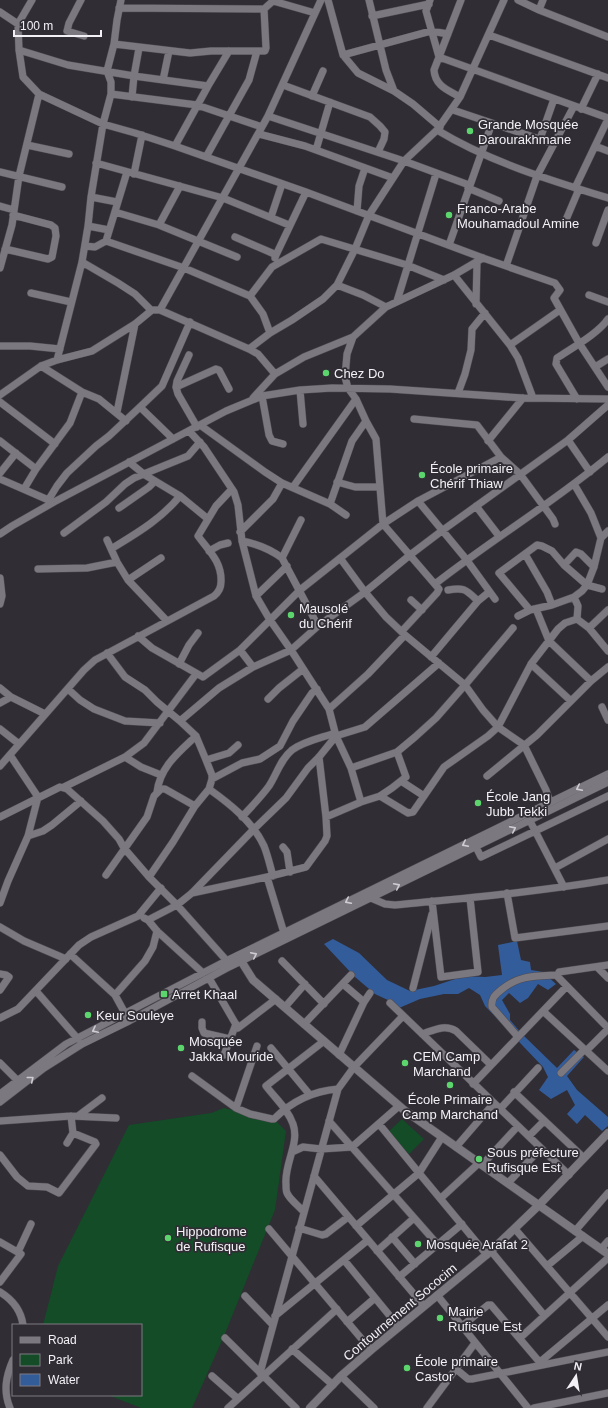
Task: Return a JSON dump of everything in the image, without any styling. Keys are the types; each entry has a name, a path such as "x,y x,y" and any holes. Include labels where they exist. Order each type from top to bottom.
{"street":[{"path":"32,0 18,24 19,50 23,77 39,94 103,124 176,146 417,233 449,245 480,260 506,266 555,283 560,290 554,298 560,310 608,388"},
{"path":"81,0 69,23 67,31 84,36"},
{"path":"58,360 85,246 96,163 103,124 111,94 111,82 107,71 114,44 121,0"},
{"path":"160,310 240,169 268,116 321,0"},
{"path":"328,0 343,55 358,73 394,91 413,104 438,129 456,142 481,154 537,176 608,198"},
{"path":"368,0 386,70 394,91"},
{"path":"460,97 443,87 435,78 434,70 461,0"},
{"path":"249,348 323,299 337,285 369,216 404,161 438,129 460,97 504,0"},
{"path":"518,0 539,10 608,37"},
{"path":"539,10 543,0"},
{"path":"119,8 264,9 273,1 315,13"},
{"path":"372,16 429,2"},
{"path":"429,2 426,11 439,57"},
{"path":"114,44 169,52 190,53 211,51 265,51 264,9"},
{"path":"0,12 18,24"},
{"path":"343,55 431,31 448,34"},
{"path":"489,35 608,78"},
{"path":"132,96 139,48"},
{"path":"19,50 68,65 208,86"},
{"path":"176,146 197,105 229,51"},
{"path":"206,157 249,80 258,51"},
{"path":"163,80 169,52"},
{"path":"439,57 608,119 577,188 565,222"},
{"path":"312,96 323,71"},
{"path":"581,109 598,74"},
{"path":"283,85 370,117 384,132 384,138 378,152"},
{"path":"0,268 13,212 19,176 39,94"},
{"path":"111,94 197,105 262,127"},
{"path":"540,139 554,99"},
{"path":"316,150 330,102"},
{"path":"506,266 537,176 574,106"},
{"path":"452,110 554,144"},
{"path":"268,116 404,161 499,200"},
{"path":"449,245 468,187 492,123"},
{"path":"258,134 316,150 393,178"},
{"path":"85,246 96,247 106,241 117,202 130,173 142,135"},
{"path":"27,145 68,154"},
{"path":"595,146 608,151"},
{"path":"96,163 223,198 290,224"},
{"path":"358,211 359,186 365,168"},
{"path":"0,172 62,188"},
{"path":"397,302 436,174"},
{"path":"271,217 282,184"},
{"path":"159,225 180,186"},
{"path":"250,296 272,267 290,224 306,192"},
{"path":"91,197 117,202"},
{"path":"0,206 13,212 51,224 55,228 56,236 52,257 48,259 5,249"},
{"path":"596,243 608,210"},
{"path":"115,212 159,225 237,256"},
{"path":"88,226 109,230"},
{"path":"235,237 276,255"},
{"path":"272,267 321,239 407,266 444,280"},
{"path":"106,241 184,268 250,296 263,314 270,333"},
{"path":"252,400 275,374 304,357 353,337 386,307 454,275 480,260"},
{"path":"476,304 480,260"},
{"path":"82,262 118,282 135,294 151,310"},
{"path":"454,275 510,345 518,358 533,398"},
{"path":"337,285 363,295 386,307"},
{"path":"31,293 72,302"},
{"path":"589,295 608,302"},
{"path":"0,395 41,366 92,350 135,324 151,310 160,310 249,348 258,354 275,374"},
{"path":"510,345 560,310"},
{"path":"458,393 466,374 471,350 472,329 485,314"},
{"path":"577,399 556,364 556,360 600,329 608,319"},
{"path":"51,501 57,486 67,473 126,421 162,386 190,322"},
{"path":"117,412 135,324"},
{"path":"329,709 368,674 439,591 435,584 383,524 376,439 356,399 348,388 345,377 348,354 353,337"},
{"path":"0,346 30,346 60,349"},
{"path":"189,355 177,381 176,387 178,394 198,426 282,482 330,504 346,515"},
{"path":"595,367 608,359"},
{"path":"41,366 82,392 99,399 117,412 126,421"},
{"path":"176,387 216,369 220,370 229,389"},
{"path":"1,532 51,501 173,440 226,411 262,396 300,390 348,388 458,393 522,398 608,399"},
{"path":"300,390 303,424"},
{"path":"24,489 36,469 70,423 82,392"},
{"path":"262,396 269,435 272,441 283,444"},
{"path":"488,441 522,398"},
{"path":"293,488 356,399"},
{"path":"0,402 55,444"},
{"path":"180,721 219,688 253,667 291,650 318,626 365,592 410,555 568,440 608,405"},
{"path":"140,407 173,440"},
{"path":"414,419 477,425 501,457 520,474 553,519 555,524"},
{"path":"330,504 352,441 366,421"},
{"path":"189,431 200,442 232,489 238,505 240,532 256,596 270,620 329,709 336,735 351,768 361,802"},
{"path":"0,440 36,469"},
{"path":"568,440 590,472"},
{"path":"64,533 106,502 134,478 145,475 188,456 200,442"},
{"path":"0,473 16,453"},
{"path":"138,636 152,648 203,677 240,650 300,590 383,524 418,501 501,457"},
{"path":"435,584 466,559 574,484 608,457"},
{"path":"129,462 145,475 180,496 208,519"},
{"path":"0,479 51,501"},
{"path":"119,508 149,487 155,481"},
{"path":"240,532 273,499 282,482"},
{"path":"337,482 355,486 380,487"},
{"path":"518,616 574,597 582,591 587,584 606,534 591,513 574,484"},
{"path":"0,766 95,660 218,592 221,586 220,568 218,562 198,536 216,506 232,489"},
{"path":"111,550 151,524 180,496"},
{"path":"418,501 466,559 495,599"},
{"path":"476,506 500,536"},
{"path":"282,558 301,520"},
{"path":"107,540 117,562 128,580 167,621"},
{"path":"242,541 253,543 273,551 282,558 318,626"},
{"path":"209,551 220,545 228,544"},
{"path":"591,681 549,641 533,610 499,572 539,545 552,551 564,565 587,584 602,589"},
{"path":"564,565 576,552 581,554 594,567"},
{"path":"525,554 547,592 552,605"},
{"path":"128,580 161,558"},
{"path":"340,558 386,617 465,685 483,710 498,727 524,745 546,790 550,802"},
{"path":"38,569 86,568 117,562"},
{"path":"256,596 287,566"},
{"path":"0,578 2,596 0,604"},
{"path":"448,590 458,588 464,590 478,601"},
{"path":"431,657 478,601 489,592"},
{"path":"574,597 578,606 577,619"},
{"path":"411,600 422,610"},
{"path":"589,628 608,610"},
{"path":"577,619 589,628 608,651"},
{"path":"380,796 409,813 414,811 444,767 488,736 498,727 531,664 558,629 565,623 577,619"},
{"path":"351,768 397,752 436,718 513,628"},
{"path":"178,664 188,645 198,633"},
{"path":"240,650 253,667"},
{"path":"107,653 125,676 145,690 196,736 212,779 209,789 195,806 149,877"},
{"path":"242,817 273,780 277,769 291,751 300,745 365,727 439,663"},
{"path":"531,664 571,701"},
{"path":"487,776 537,734 591,681 608,667"},
{"path":"268,700 279,688 303,669"},
{"path":"0,817 38,797 60,787 64,787 125,757 144,743 196,674"},
{"path":"0,688 11,697 45,714"},
{"path":"68,689 80,700 94,709 125,720 160,723"},
{"path":"212,779 242,763 260,759 280,746 293,721 316,689"},
{"path":"0,703 11,697"},
{"path":"602,708 608,720"},
{"path":"0,729 19,744"},
{"path":"148,920 177,905 192,893 286,798 308,768 319,757 336,735"},
{"path":"106,875 147,817 154,796 157,792 158,781 165,768 178,752 196,736"},
{"path":"206,760 229,753 238,745"},
{"path":"326,817 361,802 380,796 401,781 406,776 397,752"},
{"path":"1,898 28,836 38,797 10,755"},
{"path":"125,757 141,767 161,775"},
{"path":"192,893 270,877 306,867 325,841 326,836 326,817 319,757"},
{"path":"0,1094 57,1050 127,1017 240,958 284,933 608,774"},
{"path":"401,781 424,796"},
{"path":"206,976 227,961 240,958 371,898 608,783"},
{"path":"64,787 103,821 149,877 177,905 227,961"},
{"path":"157,792 165,789 195,806"},
{"path":"209,789 232,806 254,829 264,846 284,933"},
{"path":"476,847 481,858 608,796"},
{"path":"28,836 43,831 81,801"},
{"path":"530,821 564,887"},
{"path":"555,868 608,839"},
{"path":"283,847 287,852 290,872"},
{"path":"371,898 380,903 390,905 470,898 564,887 608,880"},
{"path":"0,1018 18,1009 79,945 138,916 160,888"},
{"path":"507,893 515,938 608,926"},
{"path":"432,901 441,977 478,972 470,898"},
{"path":"413,988 433,910"},
{"path":"138,916 148,920 157,931 206,976 240,1029 276,1000"},
{"path":"0,927 24,941 68,956 115,995 127,1017"},
{"path":"115,995 145,960 153,947 157,931"},
{"path":"240,958 252,980 399,1106 608,1254"},
{"path":"282,961 324,1004"},
{"path":"518,1037 492,1008 491,1001 493,996 519,978 557,975 559,972 608,966"},
{"path":"597,967 608,978"},
{"path":"0,974 10,977 0,990"},
{"path":"557,975 566,987 608,1028 561,1073"},
{"path":"304,1024 351,976"},
{"path":"285,1007 305,984"},
{"path":"343,984 364,1002"},
{"path":"474,1084 566,987"},
{"path":"36,991 78,1039"},
{"path":"340,1055 364,1002 370,993"},
{"path":"390,1003 569,1175"},
{"path":"543,1011 608,1072"},
{"path":"261,1374 275,1316 338,1089 354,1067 403,1016"},
{"path":"0,1102 62,1056 127,1017"},
{"path":"202,1022 204,1033 230,1040"},
{"path":"224,1055 236,1024"},
{"path":"422,1034 444,1027 450,1027 491,1065"},
{"path":"304,1212 287,1193 287,1165 292,1152 294,1134 293,1124 285,1109 266,1086 324,1041"},
{"path":"236,1108 257,1046"},
{"path":"271,1048 310,1095"},
{"path":"0,1063 17,1080"},
{"path":"500,1109 514,1092 538,1068"},
{"path":"192,1076 236,1108 250,1114 272,1119 274,1119 285,1109 310,1095 324,1090 338,1089"},
{"path":"514,1092 584,1158"},
{"path":"67,1143 73,1133 75,1116 102,1098"},
{"path":"456,1147 494,1103"},
{"path":"292,1152 303,1147 321,1149 352,1147 399,1106"},
{"path":"0,1122 75,1116 116,1118"},
{"path":"529,1136 544,1120"},
{"path":"329,1121 438,1245"},
{"path":"379,1124 462,1224 544,1315"},
{"path":"441,1198 481,1164 518,1126"},
{"path":"0,1155 17,1176 28,1186 47,1187 59,1193 96,1144 95,1142 73,1133"},
{"name":"Contournement Sococim","path":"310,1408 341,1376 371,1350 489,1253 569,1175 608,1133"},
{"path":"356,1226 419,1173 442,1137"},
{"path":"508,1183 541,1148"},
{"path":"314,1176 424,1306"},
{"path":"575,1230 608,1193"},
{"path":"299,1228 322,1235 326,1234 348,1217"},
{"path":"377,1251 414,1218"},
{"path":"18,1252 31,1224"},
{"path":"399,1277 462,1224"},
{"path":"269,1229 371,1350"},
{"path":"515,1229 608,1337"},
{"path":"547,1266 583,1236"},
{"path":"392,1237 415,1264"},
{"path":"275,1316 368,1240"},
{"path":"601,1249 608,1240"},
{"path":"0,1242 21,1254 0,1282"},
{"path":"520,1338 608,1258"},
{"path":"344,1260 399,1327"},
{"path":"0,1292 9,1298 16,1306 20,1313 23,1324"},
{"path":"437,1295 528,1408"},
{"path":"245,1296 273,1325"},
{"path":"347,1322 375,1298"},
{"path":"462,1326 488,1305 491,1305 541,1364"},
{"path":"541,1364 608,1305"},
{"path":"228,1408 261,1374 337,1309"},
{"path":"225,1338 296,1408"},
{"path":"427,1408 476,1343"},
{"path":"292,1349 333,1385"},
{"path":"456,1369 468,1379 472,1379 541,1364 608,1352"},
{"path":"10,1408 5,1384 12,1363"},
{"path":"212,1376 237,1398"},
{"path":"341,1376 374,1408"},
{"path":"534,1408 608,1393"}],"green space":[{"name":"Hippodrome de Rufisque","path":"224,1108 275,1120 286,1131 275,1210 224,1336 192,1408 141,1408 111,1396 142,1396 142,1324 43,1324 58,1266 129,1125 211,1113"},
{"path":"402,1119 424,1139 409,1154 388,1132"}],"water":[{"path":"333,939 359,953 387,980 410,991 434,986 464,976 485,977 502,975 498,945 517,941 521,960 530,962 531,970 543,972 556,984 548,990 538,984 528,998 520,1003 509,993 502,1000 510,1014 510,1020 521,1033 557,1068 574,1050 584,1057 567,1076 577,1090 608,1117 608,1126 602,1131 585,1115 577,1124 567,1114 575,1105 567,1090 551,1099 539,1090 548,1077 543,1067 485,1006 480,995 469,988 458,994 444,994 420,999 399,1008 392,1002 375,994 355,977 324,944"}],"place":[{"name":"Grande Mosquée Darourakhmane","path":"470,131"},
{"name":"Franco-Arabe Mouhamadoul Amine","path":"449,215"},
{"name":"Chez Do","path":"326,373"},
{"name":"École primaire Chérif Thiaw","path":"422,475"},
{"name":"Mausolé du Chérif","path":"291,615"},
{"name":"École Jang Jubb Tekki","path":"478,803"},
{"name":"Arret Khaal","path":"164,994"},
{"name":"Keur Souleye","path":"88,1015"},
{"name":"Mosquée Jakka Mouride","path":"181,1048"},
{"name":"CEM Camp Marchand","path":"405,1063"},
{"name":"École Primaire Camp Marchand","path":"450,1085"},
{"name":"Sous préfecture Rufisque Est","path":"479,1159"},
{"name":"Hippodrome de Rufisque","path":"168,1238"},
{"name":"Mosquée Arafat 2","path":"418,1244"},
{"name":"Mairie Rufisque Est","path":"440,1318"},
{"name":"École primaire Castor","path":"407,1368"}]}
